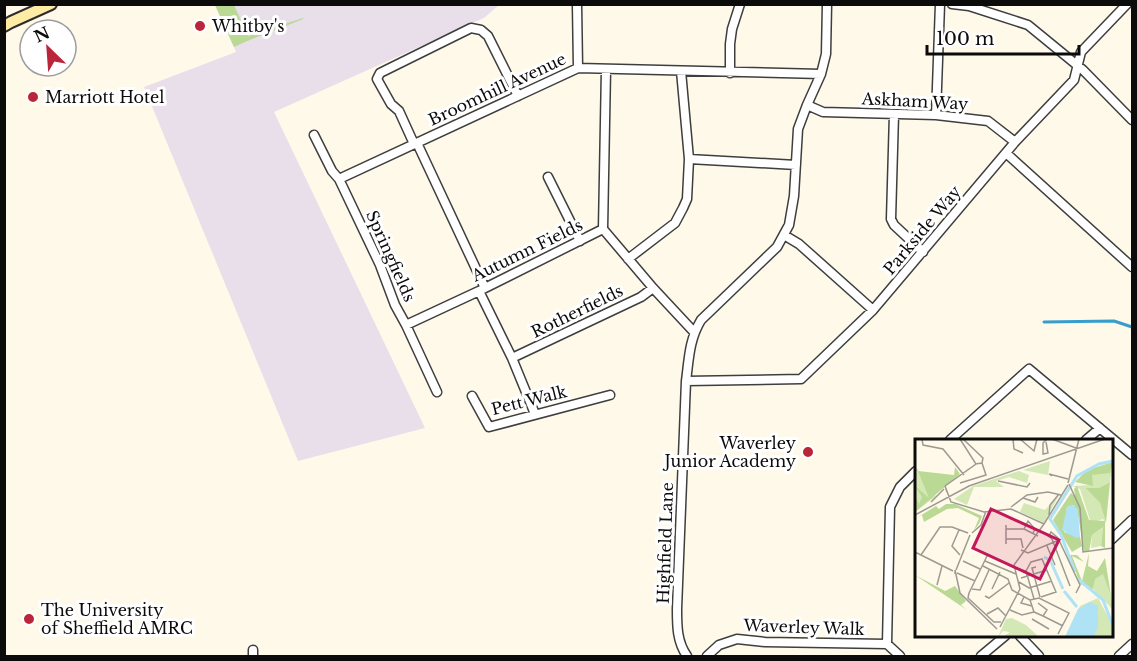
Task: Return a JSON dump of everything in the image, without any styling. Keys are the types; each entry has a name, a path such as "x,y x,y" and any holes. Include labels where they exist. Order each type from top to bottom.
{"main road":[{"path":"7,23 51,4"}],"street":[{"path":"577,4 578,68"},
{"path":"730,73 732,29 740,4"},
{"name":"Highfield Lane","path":"687,657 677,633 686,381 690,348 700,320 777,247 789,225 794,196 798,129 821,74 826,54 827,4"},
{"path":"936,115 940,4"},
{"path":"952,4 969,5 1028,25 1078,67 1132,120"},
{"name":"Parkside Way","path":"686,381 801,379 873,310 1015,142 1074,80 1081,52 1127,4"},
{"path":"518,96 488,36 480,30 471,28 380,73 377,79 391,104 399,111 416,143 535,414"},
{"name":"Broomhill Avenue","path":"339,179 578,68 821,74"},
{"path":"603,230 606,69"},
{"path":"628,259 675,223 687,199 689,159 681,72"},
{"name":"Askham Way","path":"807,105 823,112 936,115 988,121 1015,142"},
{"path":"894,114 891,219 894,225 923,252"},
{"name":"Springfields","path":"314,135 332,171 339,179 437,392"},
{"path":"1006,153 1132,267"},
{"path":"689,159 795,165"},
{"path":"548,177 580,241"},
{"name":"Autumn Fields","path":"406,325 603,230 694,332"},
{"path":"784,235 799,244 873,310"},
{"name":"Rotherfields","path":"512,358 641,297 653,288"},
{"path":"952,439 1029,369 1132,454"},
{"name":"Pett Walk","path":"472,396 489,427 610,395"},
{"path":"1088,439 1100,428"},
{"path":"887,644 890,507 900,487 915,472"},
{"path":"1113,538 1132,520"},
{"path":"981,657 1004,637"},
{"path":"1021,637 1039,657"},
{"name":"Waverley Walk","path":"707,657 719,645 737,639 765,642 887,644 900,657"},
{"path":"1119,657 1132,644"}],"shaded area":[{"path":"215,5 499,5 484,18 274,112 425,428 298,461 144,87 236,52"}],"green space":[{"path":"215,5 234,5 248,36 303,19 234,47"}],"waterway":[{"path":"1044,322 1114,321 1132,327"}],"place":[{"name":"Whitby's","path":"200,26"},
{"name":"Marriott Hotel","path":"33,97"},
{"name":"Waverley Junior Academy","path":"808,452"},
{"name":"The University of Sheffield AMRC","path":"29,619"}]}
